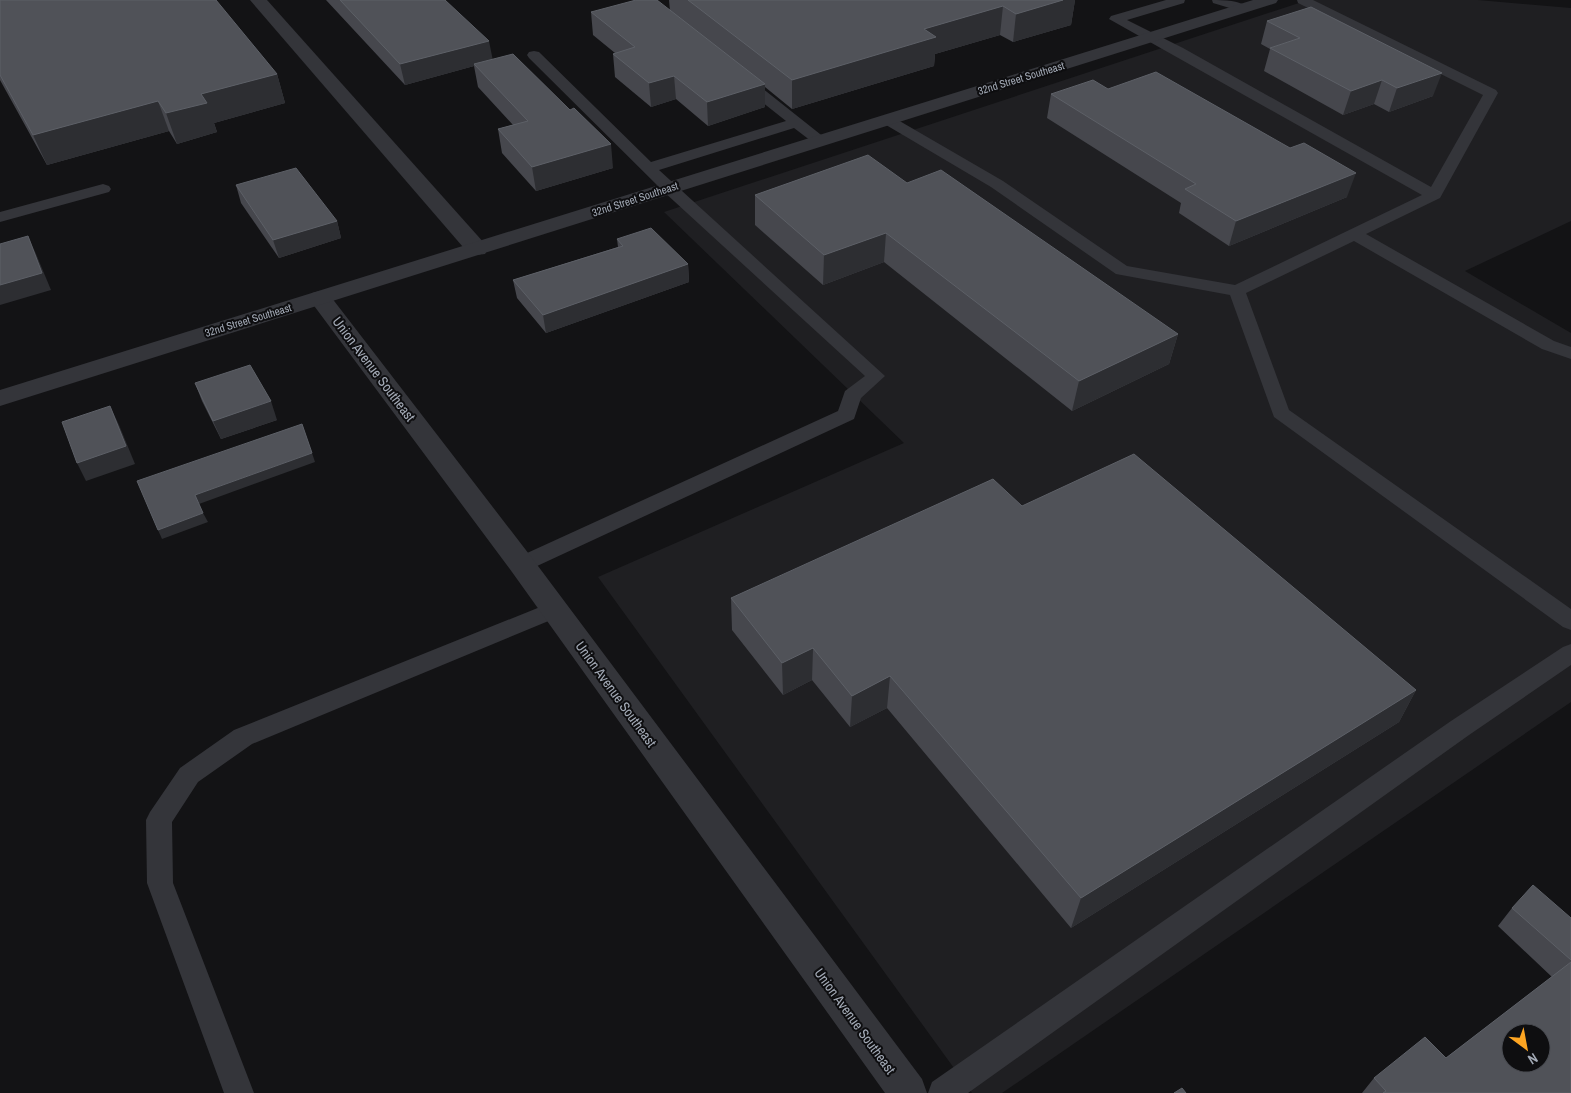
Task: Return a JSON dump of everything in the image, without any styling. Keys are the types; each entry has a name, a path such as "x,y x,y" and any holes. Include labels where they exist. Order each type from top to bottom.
{"street":[{"path":"258,0 477,249"},
{"name":"32nd Street Southeast","path":"0,398 1270,0"},
{"name":"Union Avenue Southeast","path":"320,298 522,565 908,1093"}],"lane":[{"path":"1179,0 1116,19 1152,37 1434,195"},
{"path":"1218,0 1244,8"},
{"path":"886,120 997,184 1122,270 1236,291 1434,195 1491,93 1302,0"},
{"path":"522,565 847,415 852,395 876,376 669,188 534,55"},
{"path":"735,74 820,141"},
{"path":"648,168 797,122"},
{"path":"0,217 103,190"},
{"path":"1354,234 1548,345 1571,353"},
{"path":"1236,291 1281,413 1571,621"},
{"path":"240,1093 160,883 159,820 189,775 243,737 555,610"},
{"path":"943,1093 1452,734 1571,653"}],"shaded area":[{"path":"1308,0 1478,0 1571,8 1571,221 1465,271 1571,333 1571,702 1002,1093 972,1093 598,577 904,443 664,212"}],"building":[{"path":"0,0 216,0 277,74 201,94 207,103 166,113 158,101 33,135 0,75"},
{"path":"340,0 445,0 489,41 400,64"},
{"path":"636,0 657,0 765,84 707,102 674,76 649,83 613,54 635,47 591,12"},
{"path":"688,0 1063,0 1016,14 1003,6 924,29 936,37 792,80"},
{"path":"1311,7 1442,73 1397,88 1382,80 1351,91 1270,48 1300,38 1267,21"},
{"path":"513,54 570,110 574,108 611,144 532,167 498,129 528,121 474,64"},
{"path":"1156,72 1290,148 1304,143 1356,173 1236,221 1185,189 1196,184 1051,94 1093,80 1108,89"},
{"path":"868,155 907,183 941,170 1178,334 1079,381 886,233 824,255 755,195"},
{"path":"296,168 337,221 273,240 236,185"},
{"path":"651,228 688,264 543,315 513,280 623,246 617,239"},
{"path":"28,236 42,273 0,285 0,244"},
{"path":"250,365 271,401 213,421 195,383"},
{"path":"110,406 126,446 77,463 62,422"},
{"path":"302,424 312,453 195,495 203,513 158,530 137,481"},
{"path":"1134,454 1416,690 1081,898 890,676 852,696 813,648 782,663 731,598 993,479 1022,506"},
{"path":"1533,885 1571,918 1571,960 1512,908"},
{"path":"1571,962 1571,1093 1383,1093 1386,1091 1374,1078 1425,1037 1446,1058"},
{"path":"1182,1088 1186,1093 1174,1093"}]}
